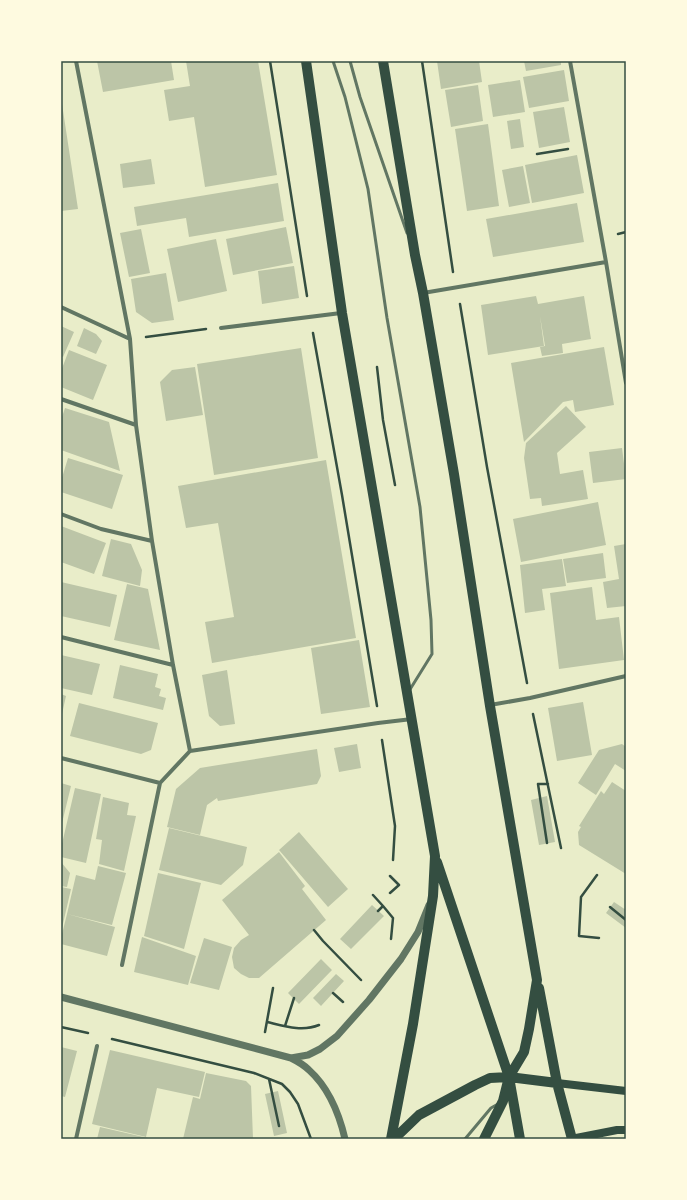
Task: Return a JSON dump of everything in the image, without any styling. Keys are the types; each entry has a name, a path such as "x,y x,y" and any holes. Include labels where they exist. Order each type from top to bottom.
{"main road":[{"path":"306,61 342,313 436,856 509,1077 520,1139"},
{"path":"383,61 415,255 423,293 454,474 490,706 537,980 557,1083 572,1139 617,1130 626,1130"},
{"path":"392,1139 413,1024 433,896 436,856"},
{"path":"484,1139 504,1101 509,1077 524,1052 537,980"},
{"path":"392,1139 420,1115 490,1078 509,1077 626,1091"}],"street":[{"path":"76,61 130,339 136,425 152,541 173,665 190,752"},
{"path":"570,61 626,383"},
{"path":"423,293 606,262"},
{"path":"61,307 130,339"},
{"path":"221,328 342,313"},
{"path":"61,399 136,425"},
{"path":"61,514 101,528 152,541"},
{"path":"61,637 173,665"},
{"path":"490,706 626,676"},
{"path":"122,965 160,783 190,752 412,719"},
{"path":"61,758 160,783"},
{"path":"290,1058 308,1055 320,1049 337,1036 369,1000 401,959 418,932 433,896"},
{"path":"61,997 290,1058 308,1068 322,1084 333,1102 345,1139"},
{"path":"76,1139 97,1046"}],"lane":[{"path":"333,61 345,97 368,189 387,318 420,507 431,620 432,654 408,694"},
{"path":"350,61 360,97 415,255"},
{"path":"465,1139 491,1108 504,1101"}],"path":[{"path":"270,61 307,296"},
{"path":"422,61 454,275"},
{"path":"538,154 585,146"},
{"path":"460,304 487,467 527,685"},
{"path":"130,339 221,328"},
{"path":"313,331 377,707"},
{"path":"383,420 395,485"},
{"path":"533,714 562,848"},
{"path":"382,740 395,826 393,860"},
{"path":"547,843 538,784 548,784"},
{"path":"597,875 581,897 579,936 599,938"},
{"path":"390,876 399,886 390,893"},
{"path":"373,895 393,918 391,940"},
{"path":"378,910 383,906"},
{"path":"610,908 626,920"},
{"path":"314,930 363,982"},
{"path":"264,1033 273,988"},
{"path":"333,993 345,1004"},
{"path":"285,1026 294,998"},
{"path":"267,1022 302,1028 314,1027 323,1023"},
{"path":"61,1027 93,1034"},
{"path":"107,1038 254,1072 282,1084 290,1092 298,1104 311,1139"},
{"path":"269,1079 280,1126"}],"building":[{"path":"97,61 171,61 174,80 103,92"},
{"path":"186,61 258,61 277,175 205,187 194,117 169,121 164,90 190,86"},
{"path":"437,61 479,61 482,82 441,89"},
{"path":"524,61 561,61 561,65 526,71"},
{"path":"564,70 569,101 529,108 523,77"},
{"path":"520,80 525,112 493,117 488,85"},
{"path":"478,85 483,121 451,127 445,90"},
{"path":"61,104 78,209 61,211"},
{"path":"564,107 570,142 539,148 533,112"},
{"path":"520,119 524,147 511,149 507,121"},
{"path":"488,124 499,206 467,211 455,129"},
{"path":"577,155 584,193 532,203 525,165"},
{"path":"151,159 155,184 123,188 120,164"},
{"path":"523,166 530,203 509,207 502,170"},
{"path":"278,183 284,221 189,237 186,218 137,226 134,207"},
{"path":"577,203 584,242 493,257 486,219"},
{"path":"286,227 293,263 233,275 226,239"},
{"path":"141,229 150,273 129,277 120,233"},
{"path":"216,239 227,291 178,302 167,249"},
{"path":"294,266 299,298 262,304 258,271"},
{"path":"166,273 174,320 152,323 136,312 131,279"},
{"path":"536,296 538,304 584,296 591,339 562,344 563,353 542,356 540,347 545,346 540,316 544,346 488,355 481,305"},
{"path":"61,326 74,332 63,357 61,356"},
{"path":"84,328 96,334 102,341 96,354 77,346"},
{"path":"604,347 614,405 575,412 573,400 563,402 524,442 511,363"},
{"path":"301,348 318,458 214,475 197,364"},
{"path":"69,350 107,365 93,400 61,387 61,371"},
{"path":"195,367 203,415 166,421 160,382 172,370"},
{"path":"566,406 586,427 557,453 560,474 583,470 588,499 542,506 541,498 530,499 524,458 526,443"},
{"path":"65,408 109,422 120,471 61,450 61,420"},
{"path":"622,448 626,479 593,483 589,452"},
{"path":"68,458 123,475 112,509 61,492 61,481"},
{"path":"326,460 356,638 212,663 205,622 234,617 218,523 186,528 178,486"},
{"path":"598,502 606,545 521,562 513,519"},
{"path":"61,526 106,543 94,574 61,562"},
{"path":"111,539 131,544 142,570 140,586 102,576"},
{"path":"626,544 626,606 607,608 603,582 619,579 614,546"},
{"path":"603,553 606,578 567,583 563,559"},
{"path":"562,559 566,586 542,589 545,610 525,613 520,565"},
{"path":"61,582 117,595 110,627 61,616"},
{"path":"127,584 148,589 160,650 114,640"},
{"path":"592,587 596,620 619,617 624,660 559,669 550,593"},
{"path":"359,640 370,707 321,714 311,648"},
{"path":"61,655 100,664 92,695 61,688"},
{"path":"120,665 158,674 155,687 161,689 159,696 166,698 163,710 113,698"},
{"path":"227,670 235,724 220,726 209,716 202,675"},
{"path":"61,694 66,696 62,714 61,714"},
{"path":"583,702 592,755 557,761 548,708"},
{"path":"79,703 158,723 151,750 141,754 70,736"},
{"path":"357,744 361,768 339,772 334,748"},
{"path":"622,744 626,747 626,771 615,764 596,795 578,783 599,750"},
{"path":"317,749 321,776 317,784 218,801 217,798 207,805 200,835 167,827 176,789 200,768"},
{"path":"612,782 626,791 626,874 579,845 578,832 581,827 579,826 601,791 604,794"},
{"path":"61,783 71,786 62,823 61,822"},
{"path":"75,788 101,794 86,863 61,857 61,848"},
{"path":"547,796 555,842 539,845 531,800"},
{"path":"103,797 129,803 127,815 136,816 124,871 99,864 102,840 96,839"},
{"path":"169,828 247,847 243,865 221,885 159,870"},
{"path":"299,832 348,889 328,907 279,850"},
{"path":"279,852 305,886 302,889 326,920 259,978 249,978 234,968 232,957 234,948 241,940 249,935 222,900"},
{"path":"61,862 70,873 67,887 61,886"},
{"path":"98,866 126,873 112,925 67,914 76,875 95,880"},
{"path":"158,873 201,883 184,949 144,936"},
{"path":"61,887 71,889 62,928 61,927"},
{"path":"614,902 626,910 626,928 606,913"},
{"path":"372,905 384,916 351,949 340,939"},
{"path":"67,914 115,927 107,956 61,944"},
{"path":"142,937 196,956 188,985 134,972"},
{"path":"204,938 232,947 219,990 190,983"},
{"path":"321,959 332,970 299,1004 288,993"},
{"path":"336,974 344,981 321,1006 313,998"},
{"path":"61,1047 77,1051 65,1097 61,1096"},
{"path":"110,1050 205,1072 199,1097 157,1088 146,1137 92,1124"},
{"path":"206,1073 246,1081 251,1086 253,1139 183,1139 193,1097 200,1099"},
{"path":"278,1091 287,1133 274,1136 265,1094"},
{"path":"100,1127 148,1138 148,1139 97,1139"}]}
